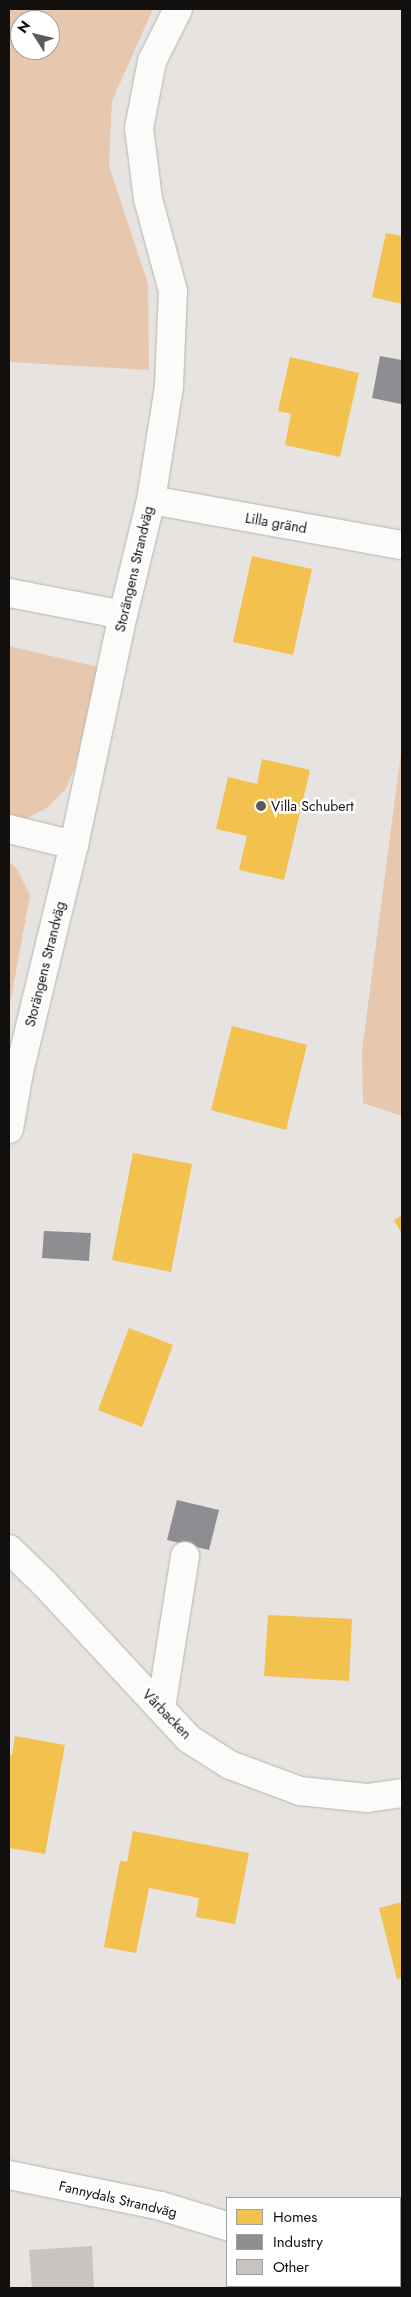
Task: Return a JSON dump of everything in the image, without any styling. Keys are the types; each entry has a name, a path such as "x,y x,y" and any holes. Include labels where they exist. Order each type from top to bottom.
{"street":[{"name":"Storängens Strandväg","path":"9,1129 19,1072 74,845 123,615 150,500 169,386 173,291 148,199 139,128 152,61 178,9"},
{"name":"Lilla gränd","path":"150,500 402,545"},
{"path":"9,593 123,615"},
{"path":"9,829 74,845"},
{"name":"Vårbacken","path":"9,1549 44,1583 189,1739 230,1765 300,1791 367,1798 402,1793"},
{"path":"161,1708 185,1556"},
{"name":"Fannydals Strandväg","path":"9,2175 161,2206 226,2226"}],"shaded area":[{"path":"11,9 153,9 112,101 109,166 148,284 149,370 9,362 9,11 10,10"},
{"path":"9,646 98,667 75,767 65,790 47,808 25,819 9,816"},
{"path":"402,745 402,1116 363,1103 362,1051"},
{"path":"9,861 17,869 30,895 9,1010"},
{"path":"401,2254 402,2288 272,2288 401,2287"}],"building: Homes":[{"path":"386,233 402,236 402,304 372,297"},
{"path":"290,357 359,373 340,457 285,445 291,414 278,411"},
{"path":"252,556 312,569 293,655 233,642"},
{"name":"Villa Schubert","path":"262,759 310,770 284,880 239,870 247,836 216,829 228,777 257,784"},
{"path":"232,1026 307,1045 286,1130 211,1110"},
{"path":"133,1153 192,1164 171,1272 112,1260"},
{"path":"402,1215 402,1234 394,1220"},
{"path":"129,1328 173,1345 142,1427 98,1410"},
{"path":"268,1615 352,1619 349,1681 264,1676"},
{"path":"15,1736 65,1745 45,1854 9,1848 9,1754 12,1755"},
{"path":"133,1831 249,1853 235,1924 196,1917 199,1898 149,1888 136,1953 104,1947 120,1861 127,1862"},
{"path":"402,1902 402,1978 397,1979 379,1908"}],"building: Industry":[{"path":"380,356 402,360 401,404 372,398"},
{"path":"44,1231 91,1233 89,1261 42,1258"},
{"path":"177,1500 219,1510 209,1550 167,1540"}],"building: Other":[{"path":"92,2246 94,2288 32,2288 29,2250"}],"place":[{"name":"Villa Schubert","path":"261,806"}]}
